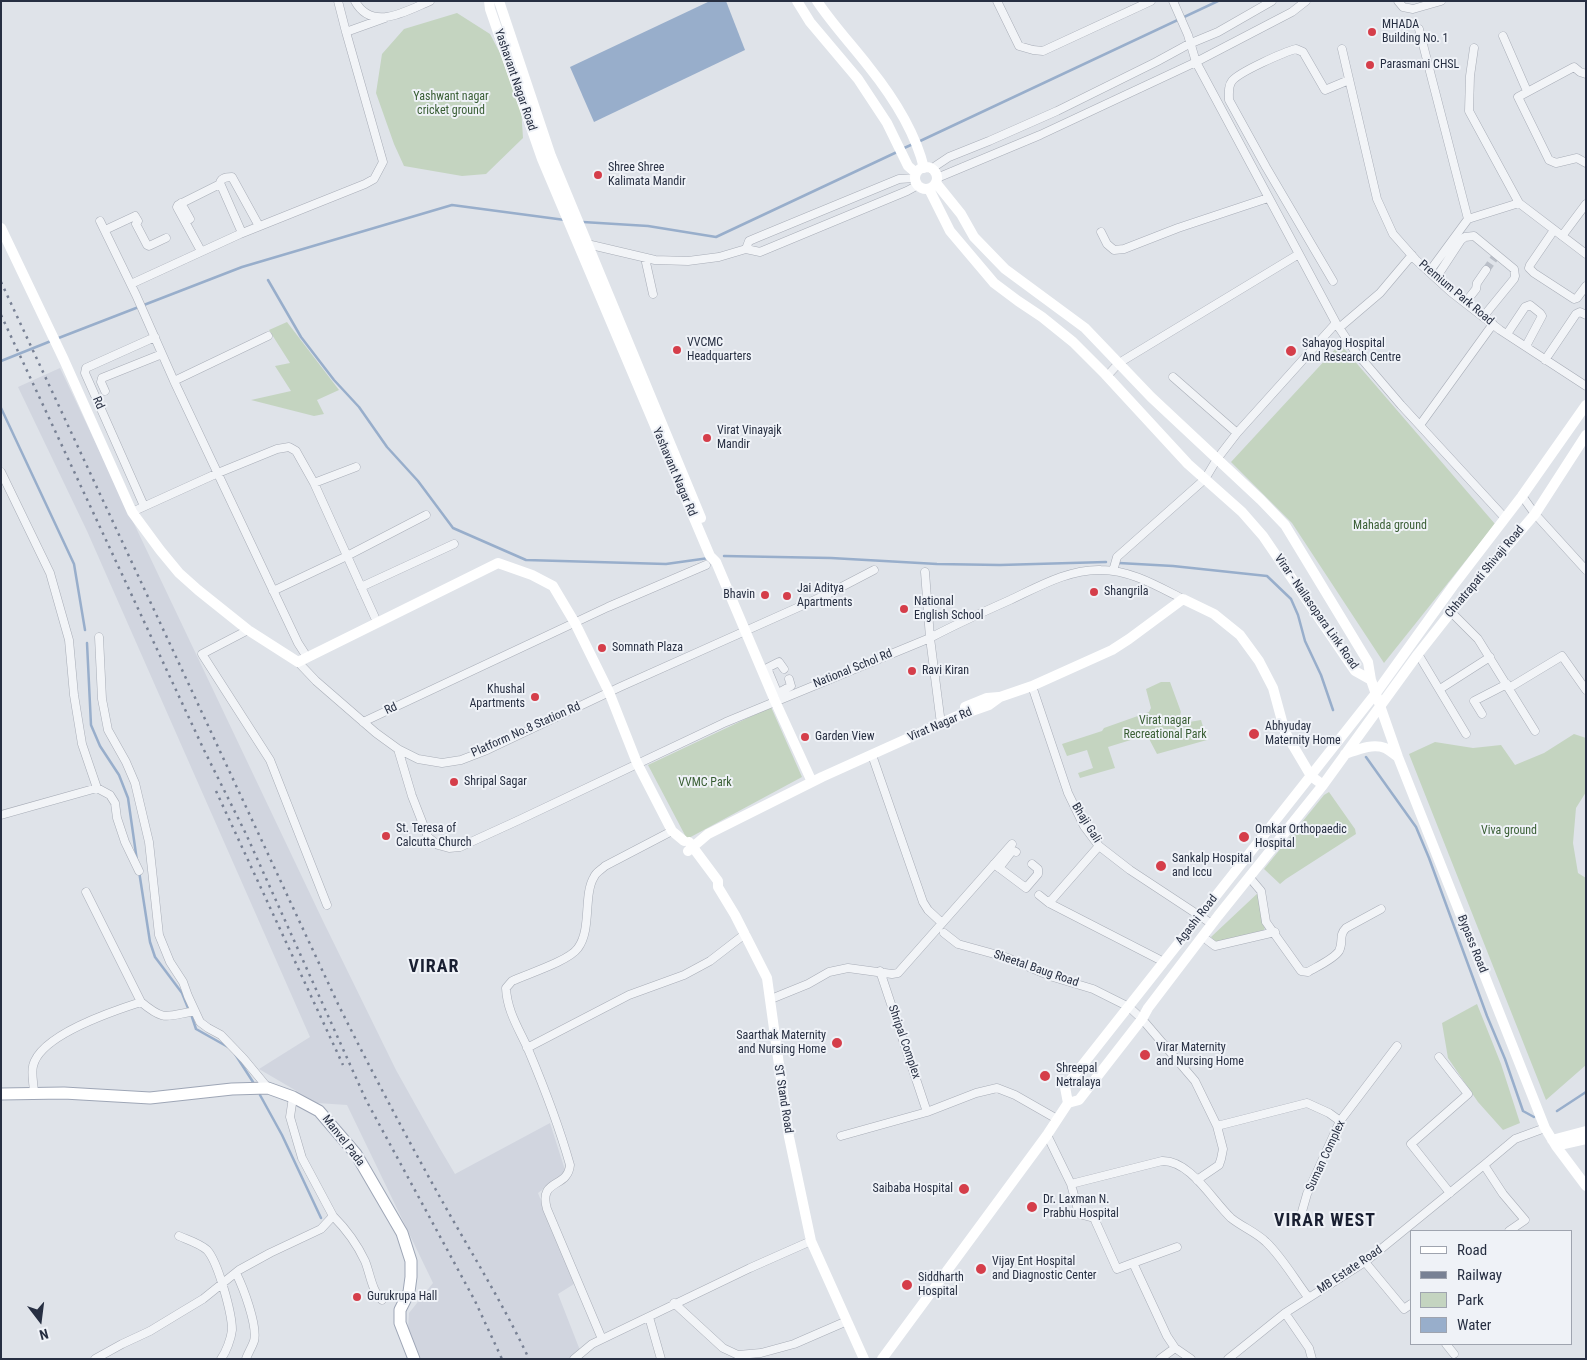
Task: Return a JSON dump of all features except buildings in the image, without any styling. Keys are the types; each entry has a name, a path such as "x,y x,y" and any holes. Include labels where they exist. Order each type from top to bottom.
{"main road":[{"name":"Manvel Pada","path":"1,1094 64,1093 150,1098 268,1088 319,1111 356,1154 402,1234 411,1261 411,1277 409,1292 400,1310 400,1323 414,1359"}],"street":[{"path":"131,284 242,232 374,179 383,162 338,1"},
{"path":"355,1 361,11 375,18 385,18"},
{"path":"346,32 430,1"},
{"name":"Yashavant Nagar Road","path":"489,1 490,9 546,157"},
{"path":"499,1 546,157"},
{"path":"797,1 810,22 858,79 919,173 924,189 1196,62 1292,12 1306,1"},
{"path":"587,244 655,260 688,261 719,257 746,249 760,252 907,191 919,173 921,156 910,129 870,69 829,19 817,1"},
{"path":"998,1 1019,46 1043,51 1148,2"},
{"path":"746,249 749,241 898,179 919,173 948,157 1057,111 1156,62 1189,39 1218,32 1272,1"},
{"path":"1398,1 1403,8 1413,9 1441,1"},
{"path":"1174,4 1189,39 1196,62 1337,325 1354,350 1505,518"},
{"path":"1419,29 1468,219"},
{"path":"1503,36 1527,91"},
{"path":"1474,48 1470,76 1469,111 1519,203 1586,254"},
{"path":"1333,281 1229,100 1228,90 1232,81 1241,74 1284,52 1296,49 1302,52 1325,90 1349,80"},
{"name":"Premium Park Road","path":"1342,49 1377,199 1393,234 1429,272 1485,315 1493,324 1586,386"},
{"path":"1586,74 1574,67 1518,97 1549,160 1556,162 1577,158 1586,164"},
{"path":"887,122 902,115"},
{"name":"Yashavant Nagar Rd","path":"546,157 570,211 710,556 716,562 811,779"},
{"path":"919,173 936,174 934,183"},
{"path":"201,252 177,207 220,184 221,180 232,176 259,226"},
{"name":"Virar - Nailasopara Link Road","path":"934,183 961,214 974,237 1005,269 1085,328 1151,397 1261,500 1285,526 1368,662 1371,680"},
{"name":"Virar - Nailasopara Link Road","path":"934,183 950,231 994,283 1073,342 1188,464 1242,512 1263,536 1354,671 1371,680"},
{"path":"220,184 242,232"},
{"path":"1101,232 1107,244 1114,250 1124,249 1178,228 1268,198"},
{"path":"182,203 190,219"},
{"path":"1429,272 1468,219 1519,203"},
{"path":"1562,236 1586,204"},
{"path":"105,230 135,216 138,221 136,224 147,245 149,246 166,238"},
{"path":"100,221 150,324 174,381 298,643 302,660 316,681 363,722"},
{"path":"1,228 47,323 132,512 179,573 198,590 248,630 302,660"},
{"path":"1526,261 1552,229"},
{"path":"1552,229 1529,268 1574,299 1577,298 1586,286"},
{"path":"578,232 587,244 716,554 716,562"},
{"path":"1437,277 1461,240 1465,237 1474,236 1514,269 1516,276 1485,315"},
{"path":"1107,376 1119,363 1299,254"},
{"path":"1114,569 1117,557 1205,479 1216,459 1237,433 1337,325 1380,293 1412,255"},
{"path":"646,258 654,294"},
{"path":"1466,301 1476,289 1477,283 1486,270"},
{"path":"1507,334 1525,307 1530,305 1540,312 1542,316 1526,346"},
{"path":"1545,360 1576,314 1580,312 1586,315"},
{"path":"1420,425 1493,324"},
{"path":"174,381 268,336"},
{"name":"Rd","path":"144,506 85,373 86,368 155,337"},
{"path":"105,391 101,382 102,378 162,354"},
{"path":"1173,377 1237,433"},
{"name":"Agashi Road","path":"1068,1103 1065,1087 1376,693 1453,586 1522,496 1586,405"},
{"name":"Chhatrapati Shivaji Road","path":"1381,706 1450,612 1535,514 1585,437"},
{"path":"132,512 218,473 289,447 296,451 314,484 378,622"},
{"path":"314,484 356,467"},
{"path":"1,472 50,573 69,640 74,695 82,744 97,788 110,795 115,803 117,818 139,871"},
{"path":"1522,496 1535,514 1586,570"},
{"path":"273,591 347,556 426,515"},
{"path":"361,587 454,544"},
{"path":"302,660 498,563 532,575 553,586 574,623 609,692 637,764 672,831 605,866 598,872 592,879 587,918 577,949 568,957 512,981 506,988 506,1002 543,1087 570,1165 570,1172 546,1191 544,1200 602,1339"},
{"name":"Rd","path":"363,722 574,623 706,565"},
{"name":"National Schol Rd","path":"398,749 412,796 428,837 438,844 449,848 460,847 726,722 775,696 930,638 954,625 1052,581 1086,572 1114,569 1142,579 1183,599"},
{"name":"Platform No.8 Station Rd","path":"363,722 398,749 418,760 442,763 461,760 487,750 609,692 828,594 874,570"},
{"path":"811,779 940,720 930,638 925,572"},
{"path":"1183,599 1214,614 1240,635 1262,668 1272,688 1285,732 1311,776 1323,785"},
{"name":"Virat Nagar Rd","path":"688,845 811,779 872,755 940,720 989,705 1000,697 1032,686 1112,650 1183,599"},
{"path":"1450,612 1478,639 1535,732"},
{"path":"248,630 202,654 270,760 327,905"},
{"path":"99,637 102,698 108,730 126,762 135,784 149,842 159,935 170,962 183,982 194,1012 200,1022 221,1035 268,1088"},
{"path":"1418,654 1466,734"},
{"path":"1482,714 1474,701 1508,686 1562,656 1583,681 1586,690"},
{"path":"1440,689 1490,657"},
{"path":"784,669 780,662 767,668 775,696 791,686 789,679"},
{"name":"Bypass Road","path":"1371,680 1398,757 1545,1128 1586,1186"},
{"name":"Bhaji Gali","path":"1032,686 1068,793 1084,826 1099,846 1130,870 1212,924"},
{"name":"Agashi Road","path":"882,1359 1047,1135 1068,1103 1079,1100 1212,924 1323,785 1381,706"},
{"path":"1344,754 1364,748 1376,747 1384,748 1398,757"},
{"path":"872,755 924,902 928,910 942,923"},
{"path":"1,815 97,788"},
{"name":"ST Stand Road","path":"672,831 688,845 713,884 718,887 735,915 767,978 789,1137 811,1241 864,1359"},
{"path":"996,866 1012,844"},
{"path":"1049,903 1099,846"},
{"path":"770,999 808,984 829,972 848,968 898,973 996,866 1012,851 1016,852"},
{"path":"996,866 1026,888 1039,872 1032,864"},
{"path":"1250,878 1261,891 1266,922 1275,932 1300,971 1308,972 1335,955 1340,946 1342,932 1381,909"},
{"path":"86,892 141,1002 154,1013 162,1016 194,1012"},
{"path":"1039,895 1049,903 1164,962"},
{"path":"1207,940 1216,946 1275,932"},
{"name":"Sheetal Baug Road","path":"944,933 958,944 1005,957 1053,977 1093,989 1129,1007 1142,1019 1195,1081 1217,1126 1223,1149 1219,1165 1197,1180"},
{"path":"527,1048 628,995 684,975 710,961 745,934"},
{"name":"Shripal Complex","path":"880,971 927,1112"},
{"path":"34,1094 33,1067 39,1053 62,1035 104,1014 141,1002"},
{"name":"Suman Complex","path":"1299,1222 1307,1194 1340,1121 1397,1046"},
{"path":"1439,1058 1468,1094 1411,1144 1450,1193"},
{"path":"842,1136 927,1112 976,1093 997,1088 1015,1095 1057,1119"},
{"path":"293,1098 290,1117 302,1158 334,1216 347,1230 358,1249 370,1274 375,1293 382,1300"},
{"path":"1217,1126 1307,1103 1340,1121"},
{"name":"MB Estate Road","path":"1071,1184 1162,1161 1170,1161 1182,1166 1232,1219 1268,1243 1308,1297 1365,1262 1515,1139 1545,1128"},
{"path":"1554,1143 1586,1131"},
{"path":"1047,1135 1071,1184 1079,1214 1094,1218 1117,1269 1177,1247"},
{"path":"1554,1143 1586,1139"},
{"path":"1484,1165 1503,1194 1525,1220 1510,1230"},
{"path":"96,1359 122,1344 150,1332 203,1299 236,1273 270,1253 322,1229 334,1216"},
{"path":"179,1236 197,1243 206,1250 215,1262 230,1316 232,1331 221,1359"},
{"path":"574,1359 592,1344 674,1303 811,1241"},
{"path":"1365,1262 1404,1309 1410,1305"},
{"path":"1133,1263 1167,1336 1175,1348 1191,1359"},
{"path":"236,1273 255,1326 254,1340 246,1359"},
{"path":"1228,1359 1308,1297"},
{"path":"674,1303 724,1348 738,1355 760,1353 794,1344 847,1321"},
{"path":"1285,1313 1309,1348 1312,1359"},
{"path":"648,1317 661,1359"},
{"path":"1447,1345 1454,1354"},
{"path":"1160,1359 1175,1348"}],"shaded area":[{"path":"60,368 323,921 396,1070 455,1174 550,1123 565,1170 558,1178 538,1193 574,1284 558,1294 583,1358 421,1359 408,1329 409,1313 433,1283 347,1105 317,1103 259,1069 310,1037 87,531 18,387"}],"green space":[{"name":"Yashwant nagar cricket ground","path":"457,13 490,34 520,91 523,138 486,174 462,176 404,166 376,93 382,54 404,29"},
{"path":"287,322 339,390 317,400 324,414 314,416 251,400 291,391 275,366 290,363 269,330"},
{"name":"Mahada ground","path":"1340,344 1495,524 1384,663 1292,523 1231,462"},
{"name":"Virat nagar Recreational Park","path":"1161,682 1170,682 1183,723 1201,720 1207,740 1157,754 1147,735 1108,747 1115,768 1080,778 1078,773 1093,768 1087,750 1067,756 1062,744 1102,731 1104,728 1149,712 1151,708 1146,689"},
{"name":"VVMC Park","path":"771,707 802,777 687,839 648,765"},
{"name":"Viva ground","path":"1574,734 1586,738 1586,792 1576,808 1573,843 1578,873 1586,878 1586,1065 1546,1100 1409,754 1435,742 1473,748 1501,745 1515,765 1544,753"},
{"path":"1329,792 1355,829 1356,834 1280,884 1264,869 1324,795"},
{"path":"1260,891 1265,928 1262,933 1216,943 1211,937"},
{"path":"1477,1004 1501,1064 1520,1123 1503,1130 1478,1102 1448,1058 1442,1023"}],"water":[{"path":"710,1 726,1 745,50 594,122 570,67"}],"waterway":[{"path":"918,142 1218,1"},
{"path":"902,149 913,144"},
{"path":"583,222 648,226 716,237 897,152"},
{"path":"56,339 242,267 452,205 565,220"},
{"path":"268,280 301,337 334,380 359,407 387,447 418,481 453,528 526,560 666,564 709,558"},
{"path":"1,361 51,341"},
{"path":"1,408 74,564 85,630"},
{"path":"724,556 1000,565 1106,562"},
{"path":"1119,563 1173,566 1267,576 1291,599 1298,615 1305,641 1321,675 1333,710"},
{"path":"87,643 91,725 100,746 119,775 128,798 137,861"},
{"path":"1366,757 1416,827 1523,1111 1534,1117"},
{"path":"139,871 150,942 155,957 182,993 188,1008"},
{"path":"192,1017 196,1029 228,1047"},
{"path":"235,1054 253,1082"},
{"path":"1557,1111 1586,1092"},
{"path":"260,1095 282,1135 321,1218"}],"tunnel":[{"path":"1486,270 1495,257"}],"railway":[{"path":"1,282 338,1004 409,1141 521,1341 529,1359"},
{"path":"1,315 204,750 246,834 366,1100 475,1301 502,1359"},
{"path":"216,791 343,1065"}],"place":[{"name":"MHADA Building No. 1","path":"1372,32"},
{"name":"Parasmani CHSL","path":"1370,65"},
{"name":"Shree Shree Kalimata Mandir","path":"598,175"},
{"name":"VVCMC Headquarters","path":"677,350"},
{"name":"Sahayog Hospital And Research Centre","path":"1291,351"},
{"name":"Virat Vinayajk Mandir","path":"707,438"},
{"name":"Shangrila","path":"1094,592"},
{"name":"Bhavin","path":"765,595"},
{"name":"Jai Aditya Apartments","path":"787,596"},
{"name":"National English School","path":"904,609"},
{"name":"Somnath Plaza","path":"602,648"},
{"name":"Ravi Kiran","path":"912,671"},
{"name":"Khushal Apartments","path":"535,697"},
{"name":"Abhyuday Maternity Home","path":"1254,734"},
{"name":"Garden View","path":"805,737"},
{"name":"Shripal Sagar","path":"454,782"},
{"name":"St. Teresa of Calcutta Church","path":"386,836"},
{"name":"Omkar Orthopaedic Hospital","path":"1244,837"},
{"name":"Sankalp Hospital and Iccu","path":"1161,866"},
{"name":"Saarthak Maternity and Nursing Home","path":"837,1043"},
{"name":"Virar Maternity and Nursing Home","path":"1145,1055"},
{"name":"Shreepal Netralaya","path":"1045,1076"},
{"name":"Saibaba Hospital","path":"964,1189"},
{"name":"Dr. Laxman N. Prabhu Hospital","path":"1032,1207"},
{"name":"Vijay Ent Hospital and Diagnostic Center","path":"981,1269"},
{"name":"Siddharth Hospital","path":"907,1285"},
{"name":"Gurukrupa Hall","path":"357,1297"}],"district":[{"name":"VIRAR","path":"434,967"},
{"name":"VIRAR WEST","path":"1325,1221"}]}
